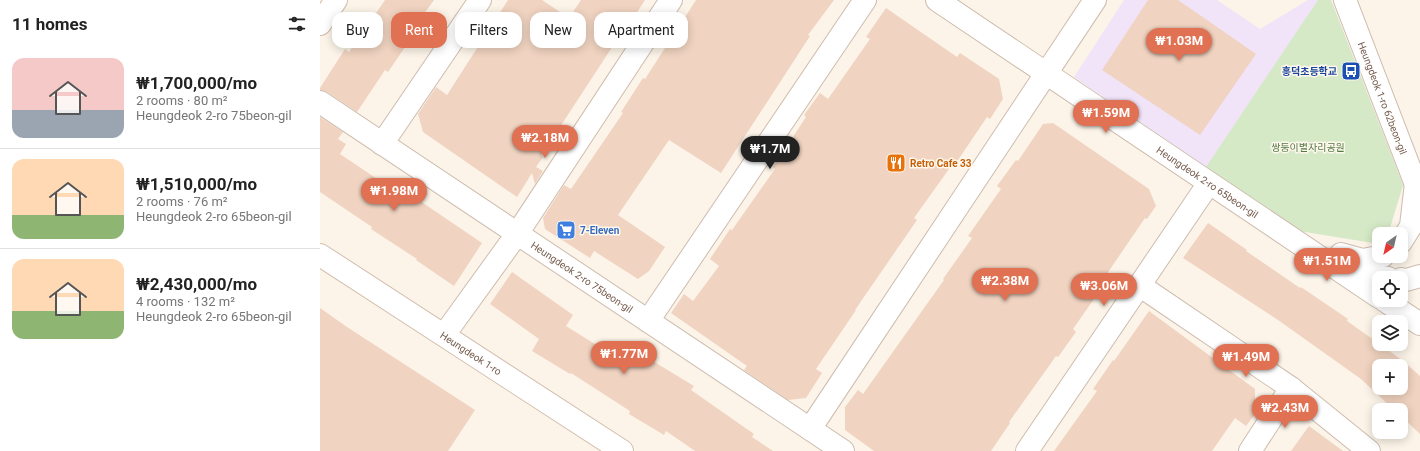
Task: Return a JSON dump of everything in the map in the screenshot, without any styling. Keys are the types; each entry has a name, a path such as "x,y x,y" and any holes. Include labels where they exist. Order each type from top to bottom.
{"street":[{"path":"320,24 336,0"},
{"path":"382,144 480,0"},
{"path":"444,335 517,234 671,0"},
{"path":"648,321 865,0"},
{"name":"Heungdeok 2-ro 65beon-gil","path":"937,0 1372,292"},
{"path":"810,428 1095,0"},
{"name":"Heungdeok 1-ro 62beon-gil","path":"1345,0 1418,189"},
{"name":"Heungdeok 2-ro 75beon-gil","path":"320,102 843,451"},
{"path":"1026,451 1209,183"},
{"path":"1408,231 1411,226 1418,189"},
{"path":"1294,240 1363,260 1372,258"},
{"path":"1294,240 1372,276"},
{"name":"Heungdeok 1-ro","path":"320,255 622,451"},
{"path":"1408,279 1420,276"},
{"path":"1139,285 1291,388 1368,451"},
{"path":"1394,307 1420,324"},
{"path":"1250,451 1291,388"}],"shaded area":[{"path":"1124,0 1217,0 1260,29 1308,0 1331,0 1403,185 1390,227 1372,227 1372,241 1206,167 1074,77"}],"green space":[{"name":"쌍둥이별자리공원","path":"1318,0 1331,0 1403,185 1390,227 1372,227 1372,243 1299,231 1206,167"}],"building":[{"path":"385,0 434,0 425,12 391,12 391,48 404,48 388,72 385,70 357,112 327,92 320,90 320,88 345,49 349,52 352,48 383,48 383,12 377,12"},
{"path":"508,0 542,0 560,12 530,12 530,48 586,48 586,12 573,12 581,0 645,0 637,12 594,12 594,48 612,48 541,156 543,157 536,167 543,171 535,184 532,173 517,197 423,132 418,114 436,87 447,95 477,48 522,48 522,12 500,12"},
{"path":"696,0 834,0 808,35 810,36 721,173 669,140 618,215 665,247 649,271 638,279 594,251 590,258 545,229 543,218 564,185 571,189 623,113 621,112 643,78 645,79 665,48 688,48 688,12"},
{"path":"1148,0 1178,0 1256,54 1200,135 1102,70"},
{"path":"886,8 957,57 960,53 999,79 1003,99 990,119 987,117 956,163 954,162 914,218 917,220 816,369 822,373 806,398 788,400 744,370 747,366 671,313 684,294 693,301 719,266 710,259 730,229 732,230 775,169 773,167 806,117 804,115 820,93 828,99 870,39 866,37"},
{"path":"320,117 343,132 338,139 346,144 340,154 395,191 398,186 482,243 454,286 416,260 417,259 371,229 372,227 320,192"},
{"path":"1053,123 1149,189 1156,206 1147,219 1145,218 1100,284 1103,286 1073,329 1076,332 1058,357 1056,356 1009,422 1010,423 991,451 874,451 845,430 845,407 858,390 863,394 944,280 943,279 972,238 968,236 1001,189 997,186 1016,160 1018,161 1043,124"},
{"path":"1208,223 1247,250 1246,251 1348,319 1347,321 1372,339 1372,351 1389,351 1401,359 1372,359 1372,389 1361,379 1278,320 1183,258"},
{"path":"512,272 573,315 566,326 614,356 623,343 694,386 691,390 754,434 752,437 773,451 695,451 666,431 664,435 629,414 630,411 571,373 570,374 532,351 539,339 490,304"},
{"path":"320,308 475,410 448,451 320,451"},
{"path":"1149,311 1255,389 1255,414 1246,426 1235,418 1212,451 1054,451 1097,391 1093,389"},
{"path":"1408,365 1420,376 1420,434 1408,423 1408,403 1387,403 1378,395 1408,395"},
{"path":"1309,426 1343,451 1291,451"}],"place":[{"name":"흥덕초등학교","path":"1351,71"},
{"name":"Retro Cafe 33","path":"896,163"},
{"name":"7-Eleven","path":"566,230"}]}
